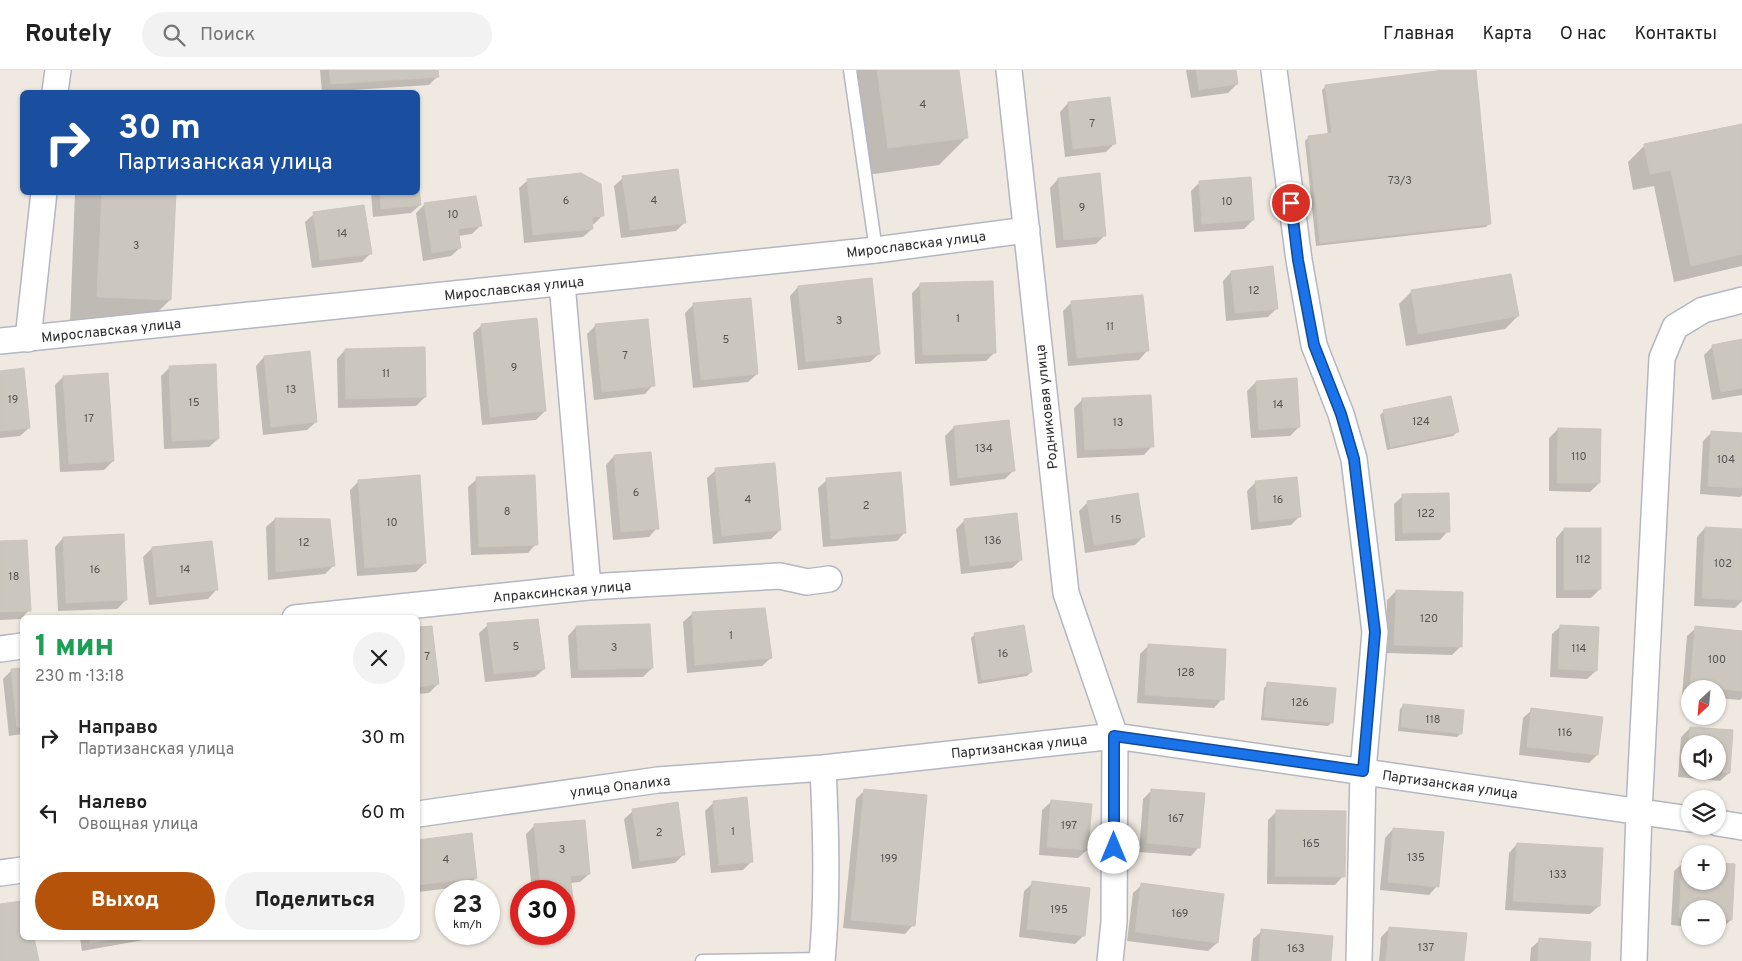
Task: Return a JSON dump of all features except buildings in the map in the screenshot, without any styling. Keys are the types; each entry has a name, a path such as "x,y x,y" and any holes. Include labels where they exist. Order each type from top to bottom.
{"street":[{"path":"55,90 58,70"},
{"name":"Родниковая улица","path":"1009,70 1066,593 1114,736 1114,922 1110,961"},
{"path":"1274,70 1298,260 1314,345 1341,414 1354,459 1375,632 1363,771 1359,961"},
{"path":"28,339 44,195"},
{"name":"Мирославская улица","path":"0,341 876,250 1027,230"},
{"path":"562,283 588,586"},
{"path":"1634,961 1639,812 1662,358 1675,327 1703,310 1742,300"},
{"name":"Апраксинская улица","path":"322,615 588,586 780,576 807,582 829,579"},
{"path":"0,649 20,646"},
{"name":"Партизанская улица","path":"823,768 1114,736 1681,818"},
{"path":"822,960 825,932 826,825 823,768"},
{"name":"улица Опалиха","path":"420,814 658,780 823,768"},
{"path":"1726,824 1742,827"},
{"path":"0,873 20,870"}],"lane":[{"path":"850,70 876,250"},
{"path":"702,961 822,960"}],"route":[{"path":"1114,848 1114,736 1363,771 1375,632 1354,459 1341,414 1314,345 1298,260 1291,203"}]}
